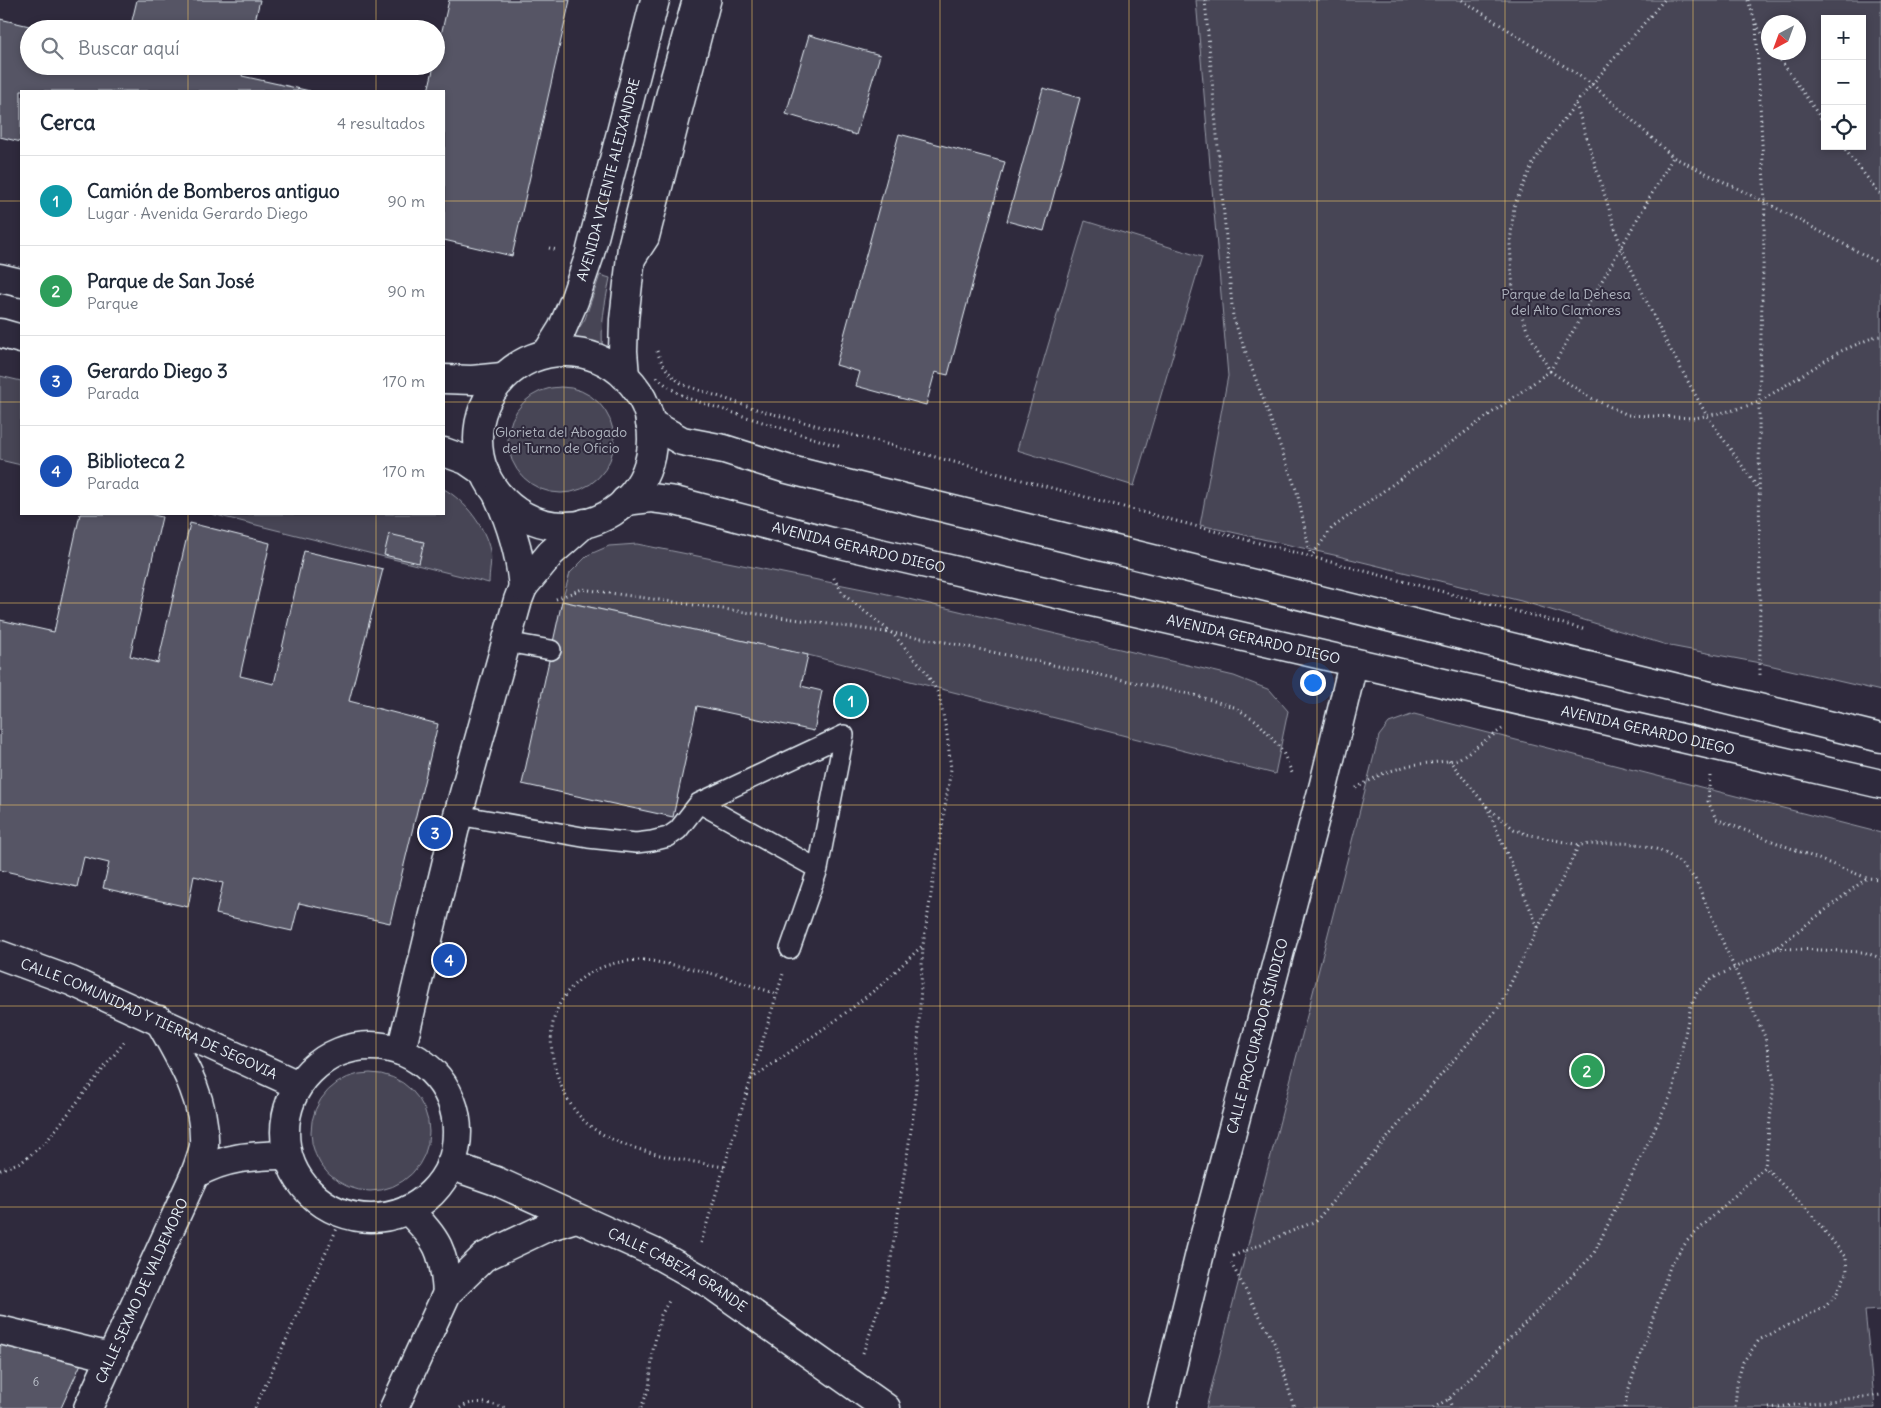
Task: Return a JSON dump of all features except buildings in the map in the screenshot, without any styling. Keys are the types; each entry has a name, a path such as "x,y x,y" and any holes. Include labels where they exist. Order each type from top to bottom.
{"street":[{"name":"AVENIDA VICENTE ALEIXANDRE","path":"547,353 574,301 589,258 655,0"},
{"path":"625,376 622,351 635,237 673,85 697,0"},
{"path":"0,278 20,283"},
{"path":"0,333 20,339"},
{"path":"401,1051 458,815 523,587 521,564 512,526 491,484 478,448 479,422 484,406 492,390 502,377 523,361 547,353 569,352 589,355 609,363 625,376 639,392 648,412 651,442 648,466 640,482 625,501 607,515 585,523 562,526 539,522 517,511 491,484 466,460 445,452"},
{"path":"445,378 472,380 502,377"},
{"path":"650,424 682,441 724,449 813,476 1881,738"},
{"name":"AVENIDA GERARDO DIEGO","path":"625,501 651,498 675,501 832,542 1353,664 1881,784"},
{"path":"523,587 551,553 585,523"},
{"name":"CALLE PROCURADOR SÍNDICO","path":"1162,1408 1201,1249 1324,784 1353,664"},
{"name":"CALLE COMUNIDAD Y TIERRA DE SEGOVIA","path":"0,955 71,982 159,1020 298,1084"},
{"name":"CALLE SEXMO DE VALDEMORO","path":"88,1408 195,1174 204,1147 200,1104 183,1063 159,1020"},
{"path":"355,1046 378,1046 401,1051 422,1062 438,1078 450,1098 457,1120 456,1143 450,1165 440,1183 426,1199 408,1210 385,1217 359,1217 335,1210 314,1196 298,1178 287,1155 284,1130 288,1106 298,1084 313,1067 333,1054 355,1046"},
{"path":"195,1174 236,1157 287,1155"},
{"name":"CALLE CABEZA GRANDE","path":"450,1165 496,1181 653,1252 686,1270 712,1285 886,1408"},
{"path":"408,1210 430,1232 441,1252 447,1293"},
{"path":"394,1408 447,1293 484,1257 543,1229 576,1218"},
{"path":"0,1330 111,1357"}],"lane":[{"path":"631,267 649,239 711,0"},
{"path":"506,642 551,650"},
{"path":"458,815 555,833 636,843 652,842 673,834 678,830 699,803 844,734 818,869 790,948"},
{"path":"699,803 818,869"}],"path":[{"path":"1205,0 1233,317 1297,492 1311,557"},
{"path":"1462,0 1592,84 1673,157 1765,202 1881,264"},
{"path":"1664,0 1576,103 1535,159 1514,206 1510,244 1513,291 1527,330 1550,371 1591,398 1628,414 1695,418 1734,410 1759,402 1839,352 1874,337 1881,336"},
{"path":"1748,0 1756,24 1761,32"},
{"path":"1751,674 1760,676 1759,402 1765,202 1756,24"},
{"path":"1781,60 1821,118"},
{"path":"1576,103 1621,247 1663,336 1707,416 1759,489"},
{"path":"1845,150 1881,195"},
{"path":"1311,557 1332,528 1550,371 1673,157"},
{"path":"656,376 677,393 753,420"},
{"path":"684,385 762,411 1588,630"},
{"path":"832,572 833,579 844,594 892,633 924,669 939,694 951,769 923,945 915,1104 887,1285 852,1384"},
{"path":"550,602 582,589 892,633 945,642 1194,695 1234,708 1257,722 1282,750 1293,776"},
{"path":"1351,791 1384,774 1410,765 1457,760 1508,725"},
{"path":"1448,760 1487,807 1514,828 1526,834 1579,845 1610,843 1644,844 1676,860 1695,879 1765,1038 1774,1082 1764,1167 1687,1240 1671,1264 1627,1394 1625,1408"},
{"path":"1710,770 1708,801 1716,819 1867,878 1881,879"},
{"path":"1487,807 1538,927"},
{"path":"1294,1408 1277,1348 1228,1258 1316,1221 1499,1007 1579,845"},
{"path":"1433,1408 1449,1399 1593,1255 1674,1091 1691,1006 1697,993 1709,980 1776,948 1867,878"},
{"path":"751,1079 839,1018 880,986 923,945"},
{"path":"641,1408 649,1388 653,1350 661,1314 702,1242 790,948"},
{"path":"1776,948 1863,952 1881,958"},
{"path":"724,1167 656,1154 624,1144 597,1131 577,1113 562,1091 552,1062 551,1036 556,1013 566,992 587,973 608,964 642,960 698,968 777,994"},
{"path":"0,1170 23,1161 46,1142 127,1038"},
{"path":"1735,1408 1737,1383 1743,1362 1759,1340 1825,1307 1836,1296 1847,1272 1846,1258 1812,1214 1764,1167"},
{"path":"255,1408 344,1213"},
{"path":"1769,1408 1881,1395"},
{"path":"1449,1399 1452,1408"},
{"path":"460,1408 465,1405 483,1402 506,1408"}],"green space":[{"name":"Parque de la Dehesa del Alto Clamores","path":"1196,0 1881,0 1881,691 1760,663 1670,646 1521,601 1334,555 1200,525 1228,376"},
{"path":"1085,221 1202,257 1134,486 1017,450"},
{"path":"600,275 610,278 603,324 603,352 570,342 585,319"},
{"path":"0,376 20,381 20,465 0,460"},
{"name":"Glorieta del Abogado del Turno de Oficio","path":"561,387 581,391 598,403 610,420 614,440 610,460 598,477 581,489 561,493 541,489 524,477 512,460 508,440 512,420 524,403 541,391"},
{"path":"445,490 466,507 484,532 491,555 489,583 216,515 445,515"},
{"path":"637,544 883,593 1234,676 1270,690 1288,711 1275,774 808,655 562,601 570,573 588,555 609,546"},
{"path":"1414,714 1881,833 1881,1310 1865,1311 1875,1408 1206,1408 1379,736 1389,723"},
{"path":"370,1073 393,1077 412,1090 425,1109 429,1132 425,1155 412,1174 393,1187 370,1191 347,1187 328,1174 315,1155 311,1132 315,1109 328,1090 347,1077"}],"place":[{"name":"Camión de Bomberos antiguo","path":"851,701"},
{"name":"Gerardo Diego 3","path":"435,833"},
{"name":"Biblioteca 2","path":"449,960"},
{"name":"Parque de San José","path":"1587,1071"}]}
